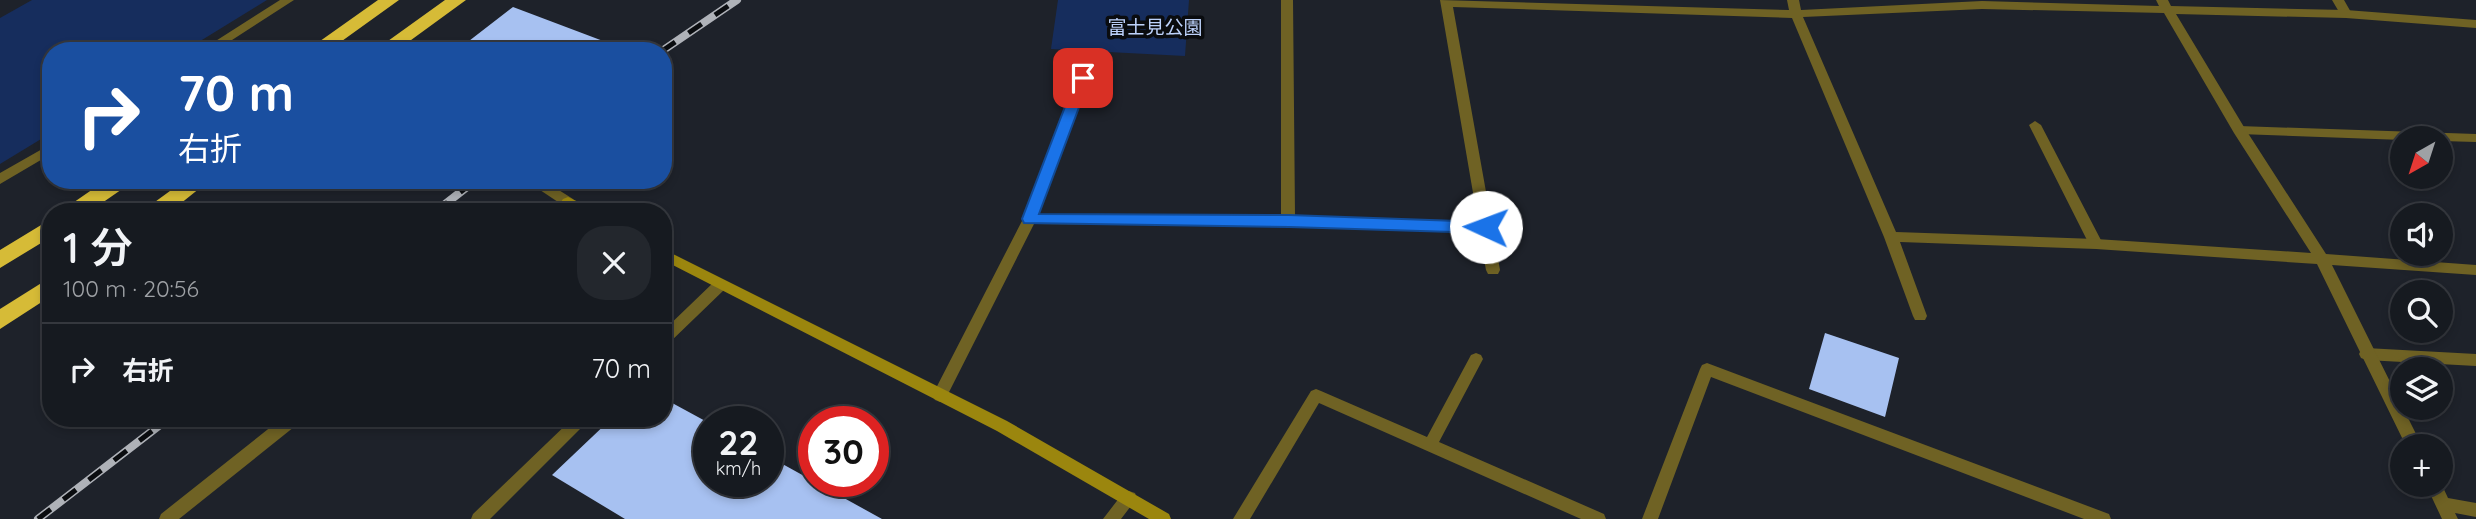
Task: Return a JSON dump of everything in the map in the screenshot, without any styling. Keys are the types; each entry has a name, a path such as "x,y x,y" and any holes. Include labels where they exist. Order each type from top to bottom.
{"highway":[{"path":"328,42 390,0"},
{"path":"396,42 457,0"},
{"path":"87,203 108,189"},
{"path":"168,203 187,189"},
{"path":"0,260 42,233"},
{"path":"0,320 42,291"}],"street":[{"path":"220,42 288,0"},
{"path":"1287,0 1289,221"},
{"path":"1793,0 1796,14 1891,237 1920,316"},
{"path":"2338,0 2346,13"},
{"path":"1493,270 1446,2 1618,4 1796,14 1981,3 2165,5 2346,13 2476,24"},
{"path":"2165,5 2239,130 2321,258 2408,434"},
{"path":"940,396 1030,219 1092,55"},
{"path":"2035,125 2096,244"},
{"path":"2239,130 2476,138"},
{"path":"0,179 42,153"},
{"path":"546,189 568,202"},
{"path":"1030,219 1289,221 1486,227"},
{"path":"1891,237 2096,244 2476,270"},
{"path":"672,259 1002,426 1163,519"},
{"path":"672,331 720,285"},
{"path":"2366,354 2476,360"},
{"path":"1430,445 1476,359"},
{"path":"1650,519 1707,369 2103,519"},
{"path":"1241,519 1315,395 1598,519"},
{"path":"167,519 283,427"},
{"path":"480,519 574,427"},
{"path":"1111,519 1129,498"},
{"path":"2447,512 2476,510"}],"green space":[{"path":"32,0 267,0 199,42 42,42 42,138 0,164 0,18"},
{"name":"富士見公園","path":"1058,0 1189,0 1185,56 1051,49"}],"building":[{"path":"513,7 606,42 468,42"},
{"path":"1825,333 1899,358 1885,417 1809,389"},
{"path":"672,403 693,414 693,497 784,497 784,465 798,473 798,497 842,497 882,519 625,519 552,475 603,427 672,427"}],"railway":[{"path":"672,44 737,0"},
{"path":"447,203 464,189"},
{"path":"38,519 157,427"}],"route":[{"path":"1083,78 1030,219 1289,221 1486,227"}]}
